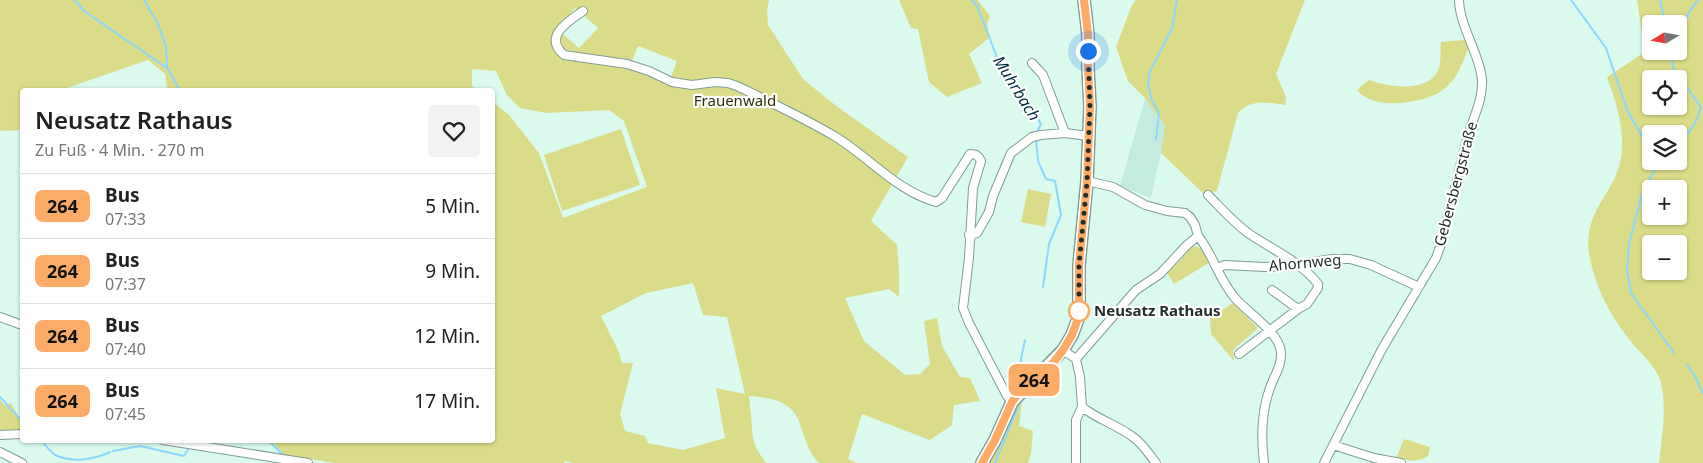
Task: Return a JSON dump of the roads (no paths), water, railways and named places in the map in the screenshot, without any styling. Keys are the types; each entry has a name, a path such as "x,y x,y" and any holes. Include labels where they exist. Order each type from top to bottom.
{"main road":[{"path":"982,463 1012,402 1019,393 1054,362 1072,335 1079,316 1079,265 1087,182 1090,106 1088,34 1084,0"}],"street":[{"name":"Gebersbergstraße","path":"1324,463 1382,349 1419,287 1440,247 1481,90 1480,71 1459,10 1459,0"},
{"path":"583,11 556,34 557,49 564,55 627,64 649,71 672,82 692,85 714,82 737,86 836,137 921,198 936,202 942,198 967,157 970,154 975,154 981,161 973,188 969,258 963,300 965,314 1006,396 1012,402"},
{"path":"1032,63 1043,75 1065,134"},
{"path":"970,235 977,233 989,212 993,196 1011,153 1032,137 1041,135 1065,134 1088,136"},
{"path":"1087,182 1113,187 1145,205 1167,211 1185,213 1190,217 1195,225 1198,236 1233,297 1269,330 1281,351 1281,363 1270,387 1262,420 1264,463"},
{"path":"1208,195 1247,232 1296,264 1315,280 1318,288 1307,304 1269,330 1240,354"},
{"path":"1076,359 1136,290 1160,274 1198,236"},
{"name":"Ahornweg","path":"1217,268 1225,265 1265,267 1332,259 1350,259 1371,265 1419,287"},
{"path":"1272,290 1298,309"},
{"path":"0,316 20,324"},
{"path":"1063,350 1076,359 1080,377 1082,407 1076,420 1076,463"},
{"path":"1082,407 1089,413 1133,437 1145,448 1156,463"},
{"path":"0,435 20,434"},
{"path":"182,443 308,463"},
{"path":"1333,445 1380,460 1401,463"},
{"path":"0,452 22,463"}],"waterway":[{"path":"75,0 84,11 167,68 179,88"},
{"path":"144,0 158,24 166,47 167,67"},
{"name":"Muhrbach","path":"972,0 977,6 1002,70 1016,86 1041,124 1036,134"},
{"path":"1156,140 1159,113 1152,101 1148,84 1150,71 1172,28 1177,0"},
{"path":"1571,0 1606,48 1627,110 1642,136"},
{"path":"1660,0 1663,15"},
{"path":"1688,15 1698,0"},
{"path":"1672,60 1673,68 1701,107 1693,127 1687,135"},
{"name":"Muhrbach","path":"1036,139 1038,161 1046,179 1055,181 1061,215 1049,244 1043,287"},
{"path":"1654,170 1642,194 1629,244 1627,271 1631,293 1674,353"},
{"name":"Muhrbach","path":"1015,389 1025,340"},
{"path":"1686,364 1694,374 1703,393"},
{"path":"0,397 20,419"},
{"name":"Muhrbach","path":"995,463 1018,407"},
{"path":"43,443 55,455 75,460 90,459 110,452"},
{"path":"271,443 284,456"},
{"path":"113,451 140,446 184,456 189,448"}],"place":[{"name":"Neusatz Rathaus","path":"1079,311"}],"park label":[{"name":"Frauenwald","path":"735,101"}]}
